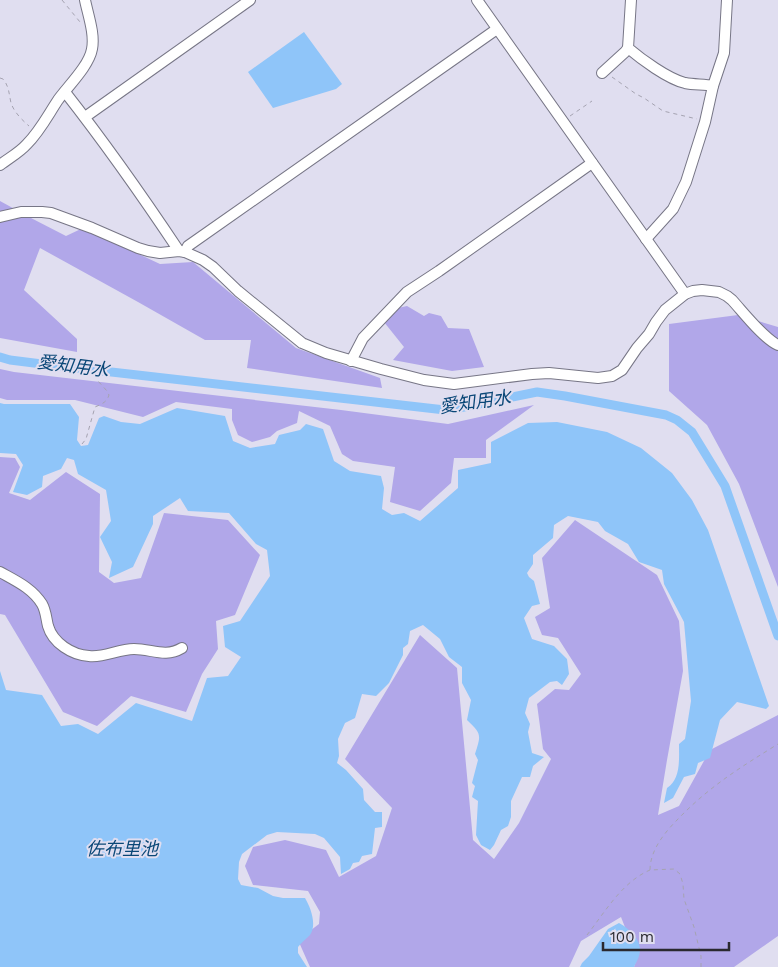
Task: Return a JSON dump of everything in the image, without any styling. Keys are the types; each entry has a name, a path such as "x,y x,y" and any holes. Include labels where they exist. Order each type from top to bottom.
{"street":[{"path":"0,166 24,148 38,131 91,54 91,29 85,0"},
{"path":"84,117 250,0"},
{"path":"477,0 685,294"},
{"path":"603,72 628,48 632,0"},
{"path":"646,239 670,213 686,182 724,53 727,0"},
{"path":"182,251 497,29"},
{"path":"628,48 642,60 684,83 713,86"},
{"path":"64,92 182,251"},
{"path":"351,361 363,338 408,292 592,163"},
{"path":"0,217 21,212 42,212 92,228 148,251 160,253 182,251 203,260 213,267 238,291 302,343 351,361 424,380 454,384 549,373 598,378 612,376 622,370 637,348 650,334 665,310 685,294 702,290 719,292 727,296 762,332 778,345"},
{"path":"0,572 29,588 46,612 51,634 63,646 73,652 94,657 133,649 170,654 182,648"}],"path":[{"path":"62,0 86,27 91,29"},
{"path":"603,72 663,111 704,122"},
{"path":"0,78 4,78 7,83 11,104 15,112 27,125 38,131"},
{"path":"562,121 592,101"},
{"path":"82,444 86,439 96,407 108,399 107,391 98,380"},
{"path":"650,870 650,862 663,836 691,806 708,790 730,774 778,744"},
{"path":"587,935 616,897 641,874 650,870 674,869 680,874 683,884 684,899 694,927 702,967"}],"shaded area":[{"path":"0,201 66,236 83,228 160,264 193,262 296,348 380,378 382,388 247,368 251,340 205,340 40,248 24,290 77,339 77,352 0,338"},
{"path":"407,306 424,316 429,313 441,316 448,328 469,329 484,367 452,371 393,360 404,347 384,322 398,308"},
{"path":"738,315 778,327 778,587 739,484 707,425 669,391 669,324"},
{"path":"0,369 448,424 534,405 486,440 486,458 454,458 451,483 420,511 390,502 395,467 353,461 342,454 330,426 299,411 297,423 277,431 270,437 252,442 238,435 232,420 232,409 176,402 143,417 75,400 7,400 0,398"},
{"path":"0,457 15,458 20,467 9,493 30,500 66,472 100,494 99,572 114,583 141,578 164,513 228,520 260,555 235,615 216,621 218,649 202,674 186,712 131,696 97,726 63,712 5,615 0,614"},
{"path":"575,520 657,575 679,621 683,671 658,815 679,806 710,750 778,715 778,936 734,967 634,967 637,958 621,917 581,941 569,967 310,967 298,940 319,924 320,912 308,891 253,885 245,866 253,847 285,840 326,850 339,877 376,856 392,808 345,759 420,635 457,668 473,840 494,859 519,823 551,759 543,749 537,704 555,689 569,690 581,674 558,638 542,635 535,617 550,608 542,558"}],"water":[{"path":"304,32 342,84 336,89 273,108 248,72"},
{"name":"佐布里池","path":"0,403 70,404 79,417 77,440 81,446 88,445 99,418 104,416 121,422 140,424 177,408 225,416 233,441 250,448 275,444 279,435 300,430 306,424 323,429 334,461 350,471 381,476 384,488 382,509 392,515 404,513 420,521 458,488 458,470 491,463 491,442 528,423 557,422 607,432 641,448 672,473 692,500 708,530 769,706 766,709 737,702 720,720 710,758 698,763 695,774 684,777 673,798 664,803 667,788 672,784 677,774 679,744 685,739 691,701 684,622 664,584 662,570 639,562 628,544 605,531 598,522 568,516 554,525 553,538 533,555 533,564 527,573 534,581 540,604 532,606 524,618 532,639 554,646 567,659 569,674 562,685 557,681 550,682 529,698 525,713 530,724 528,732 532,753 544,757 533,766 530,777 522,777 511,801 511,817 508,826 501,830 490,850 481,845 476,835 478,801 472,797 475,786 472,783 478,760 475,754 479,735 467,720 471,700 462,683 462,667 449,657 440,639 423,625 410,631 408,644 403,648 403,655 389,683 376,696 362,694 355,718 345,723 338,739 339,756 337,763 363,789 364,800 375,812 382,812 382,827 375,828 372,854 362,856 359,862 353,863 350,869 341,874 340,857 324,838 315,834 277,832 267,835 242,854 239,862 238,879 241,885 258,888 273,896 305,898 311,911 313,926 310,935 298,947 298,953 307,967 0,967 0,671 6,690 42,695 61,726 78,724 98,734 136,703 192,721 207,678 228,676 241,657 225,647 223,626 240,621 270,576 267,550 256,544 229,513 188,511 180,498 153,516 153,524 133,567 109,578 112,562 100,537 111,521 106,490 78,474 74,460 67,458 61,469 43,476 42,487 27,495 13,492 23,465 16,454 0,453"},
{"path":"619,923 631,932 640,946 639,956 634,967 580,967 608,929"}],"waterway":[{"name":"愛知用水","path":"0,357 50,365 445,410 537,392 666,415 677,420 692,432 725,486 778,636"}]}
